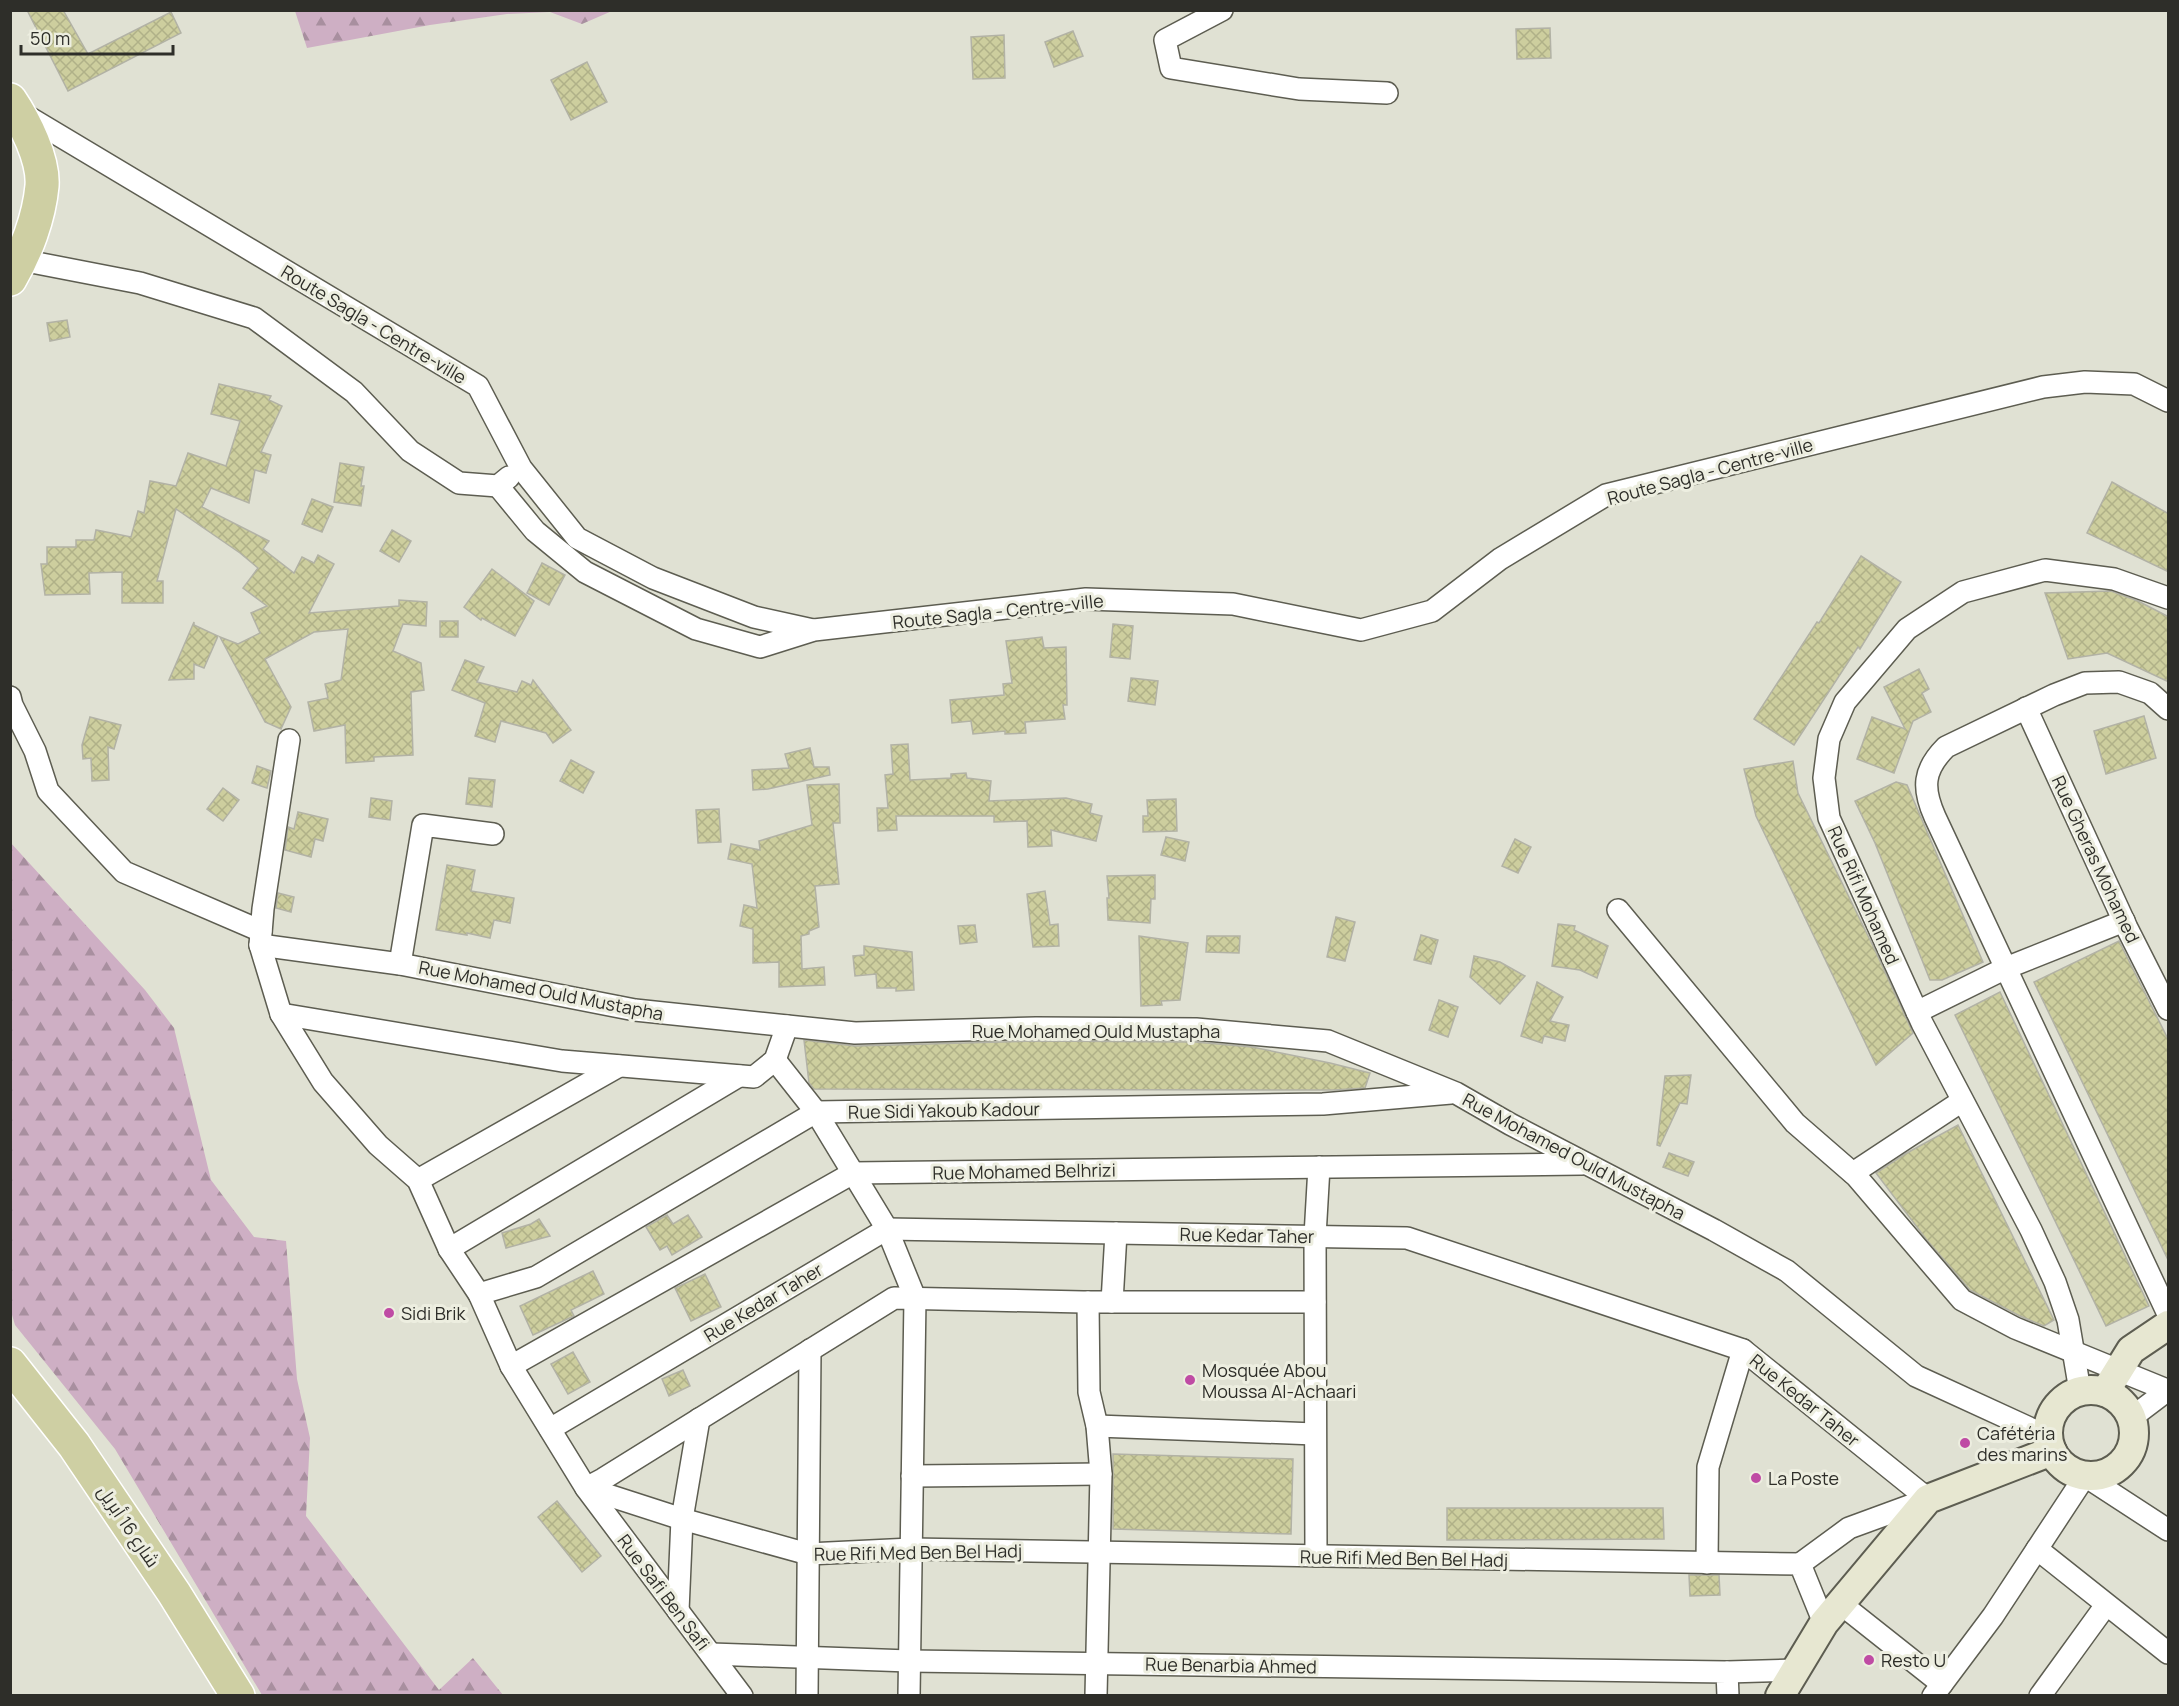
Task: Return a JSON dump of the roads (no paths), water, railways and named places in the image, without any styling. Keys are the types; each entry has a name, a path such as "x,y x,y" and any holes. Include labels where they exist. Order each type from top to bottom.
{"main road":[{"path":"14,105 38,154 42,185 35,219 16,270"},
{"name":"شارع 16 أبريل","path":"10,1364 74,1445 174,1593 238,1695"}],"street":[{"path":"1222,10 1165,40 1171,68 1299,89 1387,93"},
{"name":"Route Sagla - Centre-ville","path":"14,105 478,386 521,468 577,538 653,578 754,617 814,630"},
{"path":"16,270 140,283 254,318 354,392 410,451 459,483 498,486 521,468"},
{"name":"Route Sagla - Centre-ville","path":"498,486 536,531 585,572 696,629 760,647 814,630 1086,599 1233,604 1360,630 1432,611 1500,559 1606,495 2043,387 2085,382 2134,384 2169,401"},
{"name":"Rue Rifi Mohamed","path":"2101,1384 2073,1350 2068,1320 2055,1282 2031,1230 1917,1011 1830,818 1824,778 1829,739 1845,702 1907,629 1963,592 2045,570 2114,579 2169,598"},
{"path":"2169,709 2150,693 2118,682 2085,682 1946,747 1935,758 1928,772 1926,787 1928,802 2169,1314"},
{"name":"Rue Mohamed Ould Mustapha","path":"10,697 34,751 48,791 124,872 260,938 635,1010 855,1033 1036,1028 1196,1029 1328,1041 1456,1093 1510,1124 1714,1230 1787,1271 1916,1376 2051,1444"},
{"name":"Rue Gheras Mohamed","path":"2026,708 2124,921 2169,1009"},
{"path":"290,740 260,938 281,1014 323,1082 378,1145 418,1180 449,1249 479,1294 512,1366 586,1488 894,1298 1088,1302 1315,1302"},
{"path":"400,964 423,825 493,834"},
{"path":"1618,910 1795,1123 1853,1173 1962,1300 2015,1328 2073,1350 2101,1384 2129,1410 2135,1430 2133,1445 2126,1460 2115,1470 2100,1476 2085,1476"},
{"path":"1917,1011 2006,968 2124,921"},
{"path":"281,1014 562,1061 754,1077 775,1060 787,1026"},
{"path":"775,1060 816,1112 887,1228 915,1298 909,1695"},
{"path":"418,1180 620,1066"},
{"path":"449,1249 739,1076"},
{"name":"Rue Sidi Yakoub Kadour","path":"479,1294 536,1277 816,1112 1323,1104 1456,1093"},
{"path":"1853,1173 1962,1101"},
{"name":"Rue Mohamed Belhrizi","path":"512,1366 853,1173 1587,1164"},
{"path":"1316,1556 1315,1236 1319,1167"},
{"name":"Rue Kedar Taher","path":"550,1429 887,1228 1407,1238 1743,1350 1928,1499"},
{"path":"1112,1302 1116,1233"},
{"path":"1088,1302 1089,1392 1097,1426 1101,1474 1096,1695"},
{"path":"2169,1324 2136,1346 2101,1384 2063,1400 2054,1410 2049,1424 2051,1444 2062,1465 2085,1476 2169,1530"},
{"path":"807,1695 810,1350"},
{"path":"1707,1563 1708,1467 1743,1350"},
{"path":"2101,1384 2168,1390"},
{"path":"2131,1418 2168,1390"},
{"path":"678,1611 682,1520 699,1419"},
{"path":"1097,1426 1315,1434"},
{"path":"2051,1444 1928,1499 1849,1528 1800,1564 1833,1614 1938,1690 1993,1616 2085,1476"},
{"path":"912,1476 1101,1474"},
{"name":"Rue Rifi Med Ben Bel Hadj","path":"586,1488 682,1520 808,1554 911,1549 1800,1564"},
{"name":"Rue Safi Ben Safi","path":"586,1488 742,1695"},
{"path":"1779,1695 1833,1614 1928,1499"},
{"path":"2037,1549 2169,1653"},
{"path":"2047,1693 2106,1605"},
{"name":"Rue Benarbia Ahmed","path":"711,1654 909,1661 1096,1664 1727,1672 1795,1670"},
{"path":"1727,1672 1728,1695"}],"place":[{"name":"Sidi Brik","path":"389,1313"},
{"name":"Mosquée Abou Moussa Al-Achaari","path":"1190,1380"},
{"name":"Cafétéria des marins","path":"1965,1443"},
{"name":"La Poste","path":"1756,1478"},
{"name":"Resto U","path":"1869,1660"}]}
